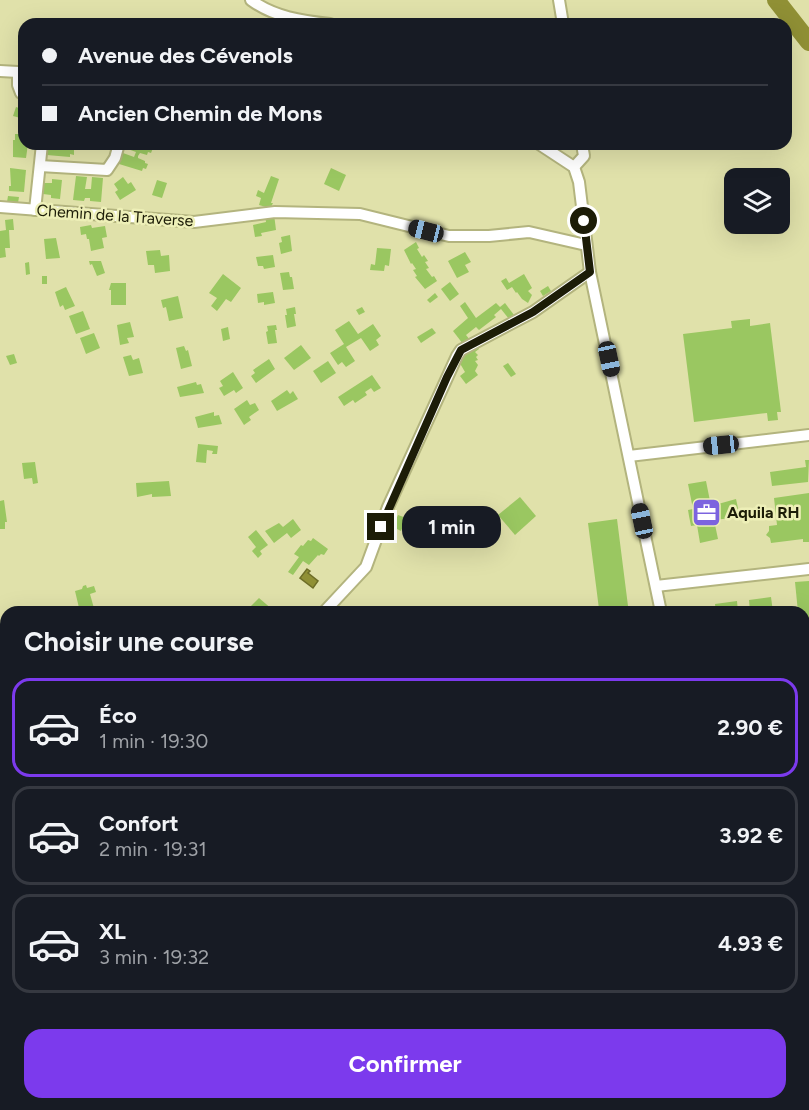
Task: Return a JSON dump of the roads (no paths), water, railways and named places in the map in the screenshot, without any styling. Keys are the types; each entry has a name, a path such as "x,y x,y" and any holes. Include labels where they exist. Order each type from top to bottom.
{"street":[{"path":"251,0 262,8 288,18"},
{"path":"559,0 562,18"},
{"path":"0,71 18,72"},
{"path":"35,210 41,150"},
{"path":"40,166 107,170 117,150"},
{"path":"548,150 574,167 579,182 590,272 660,606"},
{"path":"574,167 584,156 583,150"},
{"name":"Chemin de la Traverse","path":"0,207 194,222 275,212 360,214 448,236 489,236 529,232 586,244"},
{"path":"330,606 366,567 388,507 461,350 533,312 590,272"},
{"path":"629,456 809,435"},
{"path":"656,586 809,569"}],"waterway":[{"path":"776,0 790,18"},
{"path":"792,20 809,42"}],"place":[{"name":"Aquila RH","path":"706,512"}]}
